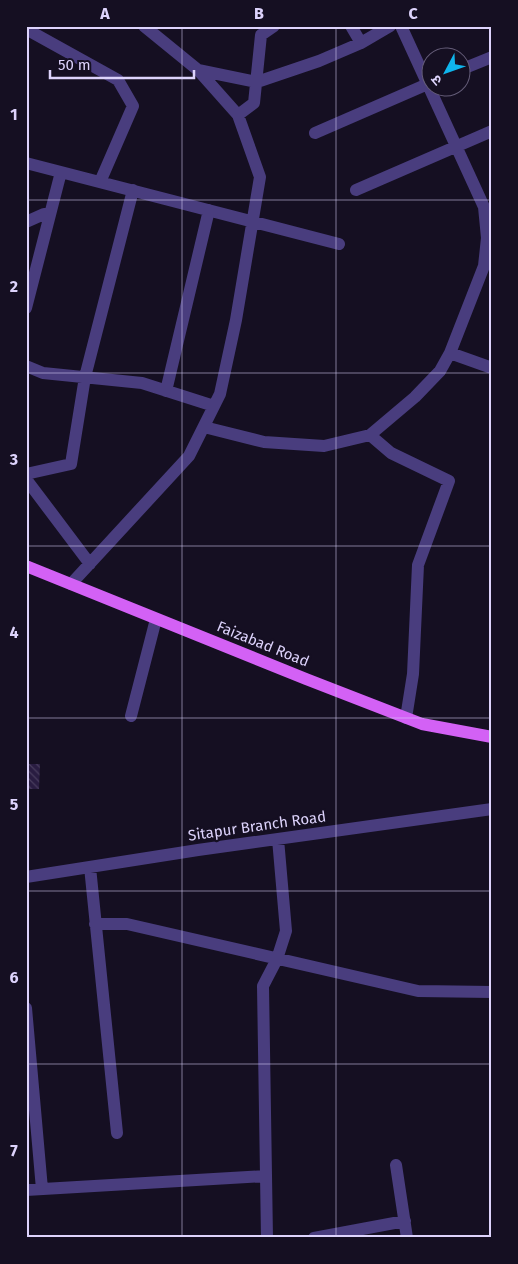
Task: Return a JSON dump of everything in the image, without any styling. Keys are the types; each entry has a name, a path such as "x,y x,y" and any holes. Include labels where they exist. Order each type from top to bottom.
{"main road":[{"name":"Faizabad Road","path":"26,566 422,724 492,737"}],"street":[{"path":"71,584 189,456 220,394 236,320 260,177 238,115 198,70 144,26"},
{"path":"238,115 254,103 261,35 274,26"},
{"path":"351,26 361,44"},
{"path":"198,70 256,82 361,44 390,26"},
{"path":"400,26 420,66"},
{"path":"26,29 118,80 133,106 100,182"},
{"path":"470,66 492,57"},
{"path":"315,133 420,88"},
{"path":"204,427 264,442 324,446 370,435 415,397 440,371 450,353 488,267 484,206 435,98"},
{"path":"356,190 492,130"},
{"path":"26,163 339,244"},
{"path":"26,308 61,172"},
{"path":"26,474 71,464 85,377 133,190"},
{"path":"166,391 209,210"},
{"path":"26,222 44,214 50,214"},
{"path":"450,353 492,368"},
{"path":"26,366 43,372 142,383 214,406"},
{"path":"370,435 391,454 449,481 418,565 413,674 406,718"},
{"path":"26,479 90,564"},
{"path":"131,716 156,619"},
{"name":"Sitapur Branch Road","path":"26,877 492,809"},
{"path":"267,1238 263,986 277,959 286,931 278,839"},
{"path":"90,867 117,1133"},
{"path":"95,924 126,924 418,991 491,994"},
{"path":"26,1008 42,1189"},
{"path":"396,1165 407,1238"},
{"path":"26,1190 266,1176"},
{"path":"314,1238 405,1221"}],"building":[{"path":"26,764 40,764 39,789 26,789"}]}
